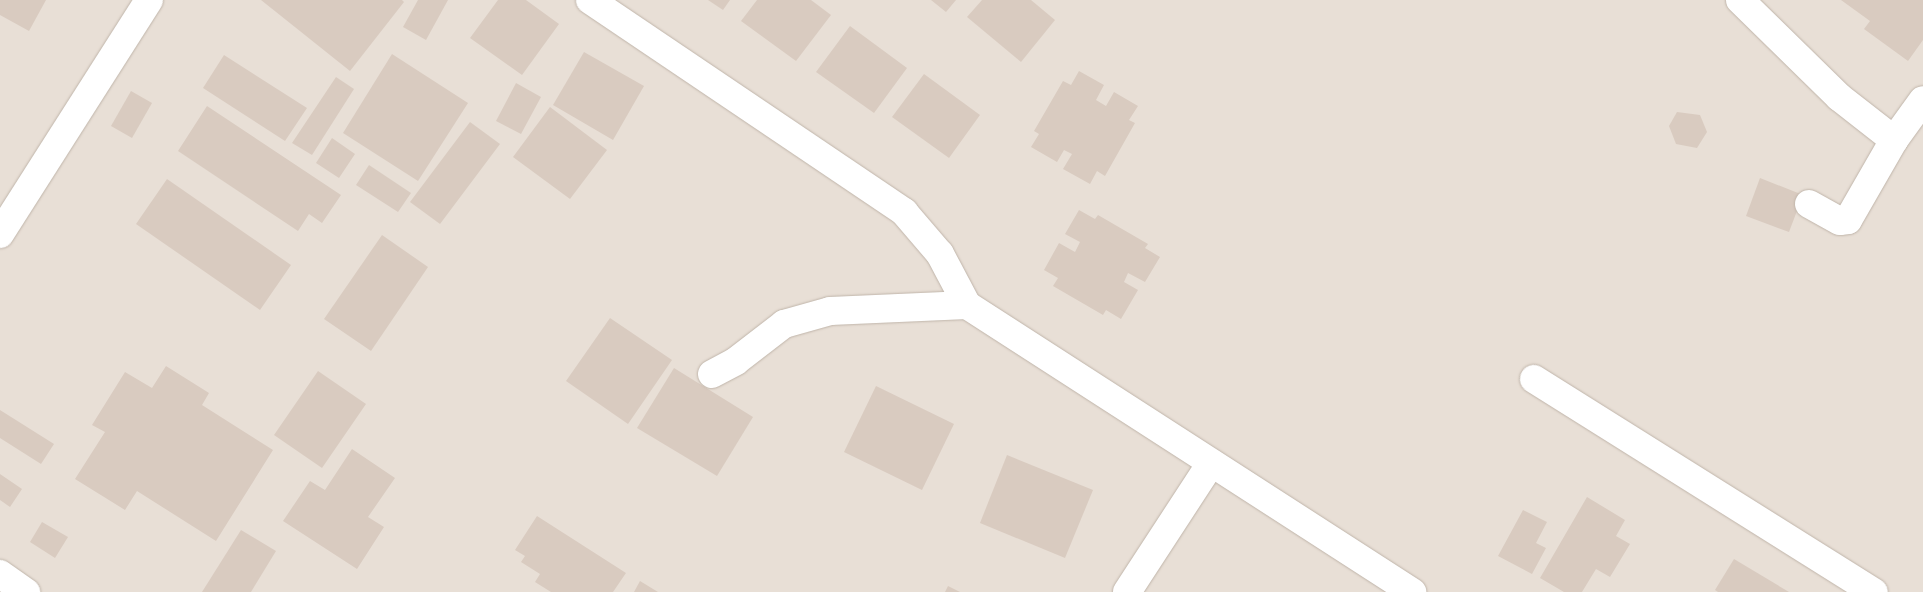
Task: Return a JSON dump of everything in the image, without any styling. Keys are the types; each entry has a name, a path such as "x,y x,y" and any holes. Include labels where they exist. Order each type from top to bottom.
{"street":[{"path":"0,234 149,0"},
{"path":"590,0 904,212 940,254 967,305 1412,592"},
{"path":"1740,0 1839,97 1894,140"},
{"path":"1810,204 1840,221 1848,220 1894,140 1923,100"},
{"path":"712,374 736,360 784,324 830,311 967,305"},
{"path":"1534,379 1874,592"},
{"path":"1127,592 1211,463"},
{"path":"0,574 26,592"}],"shaded area":[{"path":"0,0 1923,0 1923,592 0,592"}],"building":[{"path":"0,0 46,0 29,31 0,15"},
{"path":"261,0 402,0 404,2 350,71"},
{"path":"418,0 448,0 426,40 403,27"},
{"path":"498,0 526,0 559,24 522,75 470,38"},
{"path":"708,0 730,0 723,10"},
{"path":"757,0 811,0 831,15 796,61 741,21"},
{"path":"931,0 956,0 946,12"},
{"path":"982,0 1031,0 1055,20 1021,62 967,17"},
{"path":"1841,0 1923,0 1923,40 1908,61 1864,29 1870,21"},
{"path":"850,26 907,68 874,113 816,72"},
{"path":"584,52 644,86 613,140 553,105"},
{"path":"392,54 468,103 418,181 343,133"},
{"path":"224,55 307,108 285,141 203,88"},
{"path":"1079,71 1104,85 1096,100 1106,106 1114,92 1138,106 1129,120 1135,123 1105,176 1097,171 1090,184 1063,169 1072,154 1064,150 1057,162 1031,147 1039,134 1034,131 1063,81 1071,85"},
{"path":"924,74 980,115 949,158 892,117"},
{"path":"336,77 354,89 312,155 292,143"},
{"path":"516,83 541,97 521,134 496,121"},
{"path":"131,91 152,103 132,138 111,126"},
{"path":"207,106 341,195 322,223 309,214 298,231 178,151"},
{"path":"550,107 607,150 570,199 513,157"},
{"path":"1677,112 1700,115 1707,132 1697,148 1676,144 1669,126"},
{"path":"470,122 500,144 440,224 410,202"},
{"path":"332,138 355,154 339,178 316,163"},
{"path":"369,165 411,193 398,212 356,185"},
{"path":"1760,178 1803,195 1789,232 1746,216"},
{"path":"167,179 291,265 260,310 136,224"},
{"path":"1079,210 1095,219 1098,215 1148,244 1145,248 1160,257 1145,282 1128,273 1124,282 1138,290 1121,319 1106,310 1103,315 1053,286 1058,278 1044,270 1059,243 1075,252 1080,242 1065,234"},
{"path":"382,235 428,267 371,351 324,319"},
{"path":"610,318 672,360 628,424 566,381"},
{"path":"166,366 209,393 202,405 273,450 216,541 137,491 125,510 75,479 105,432 92,425 125,372 152,388"},
{"path":"674,368 753,417 717,476 637,428"},
{"path":"318,371 366,404 322,468 274,435"},
{"path":"876,386 954,424 922,490 844,452"},
{"path":"0,410 54,444 41,464 0,438"},
{"path":"352,449 395,478 368,517 384,527 357,569 283,521 310,481 325,490"},
{"path":"1007,455 1093,490 1065,558 980,523"},
{"path":"0,474 22,489 10,507 0,500"},
{"path":"1587,497 1625,520 1616,536 1630,544 1610,577 1596,569 1582,592 1564,592 1540,578"},
{"path":"1523,510 1547,522 1536,543 1546,548 1532,574 1498,556"},
{"path":"537,516 626,573 613,592 551,592 535,582 540,574 521,562 525,556 515,550"},
{"path":"42,522 68,537 55,558 30,542"},
{"path":"241,530 276,551 251,592 202,592"},
{"path":"1734,559 1789,592 1718,592 1715,590"},
{"path":"640,581 658,592 634,592"},
{"path":"948,586 960,592 945,592"}]}
